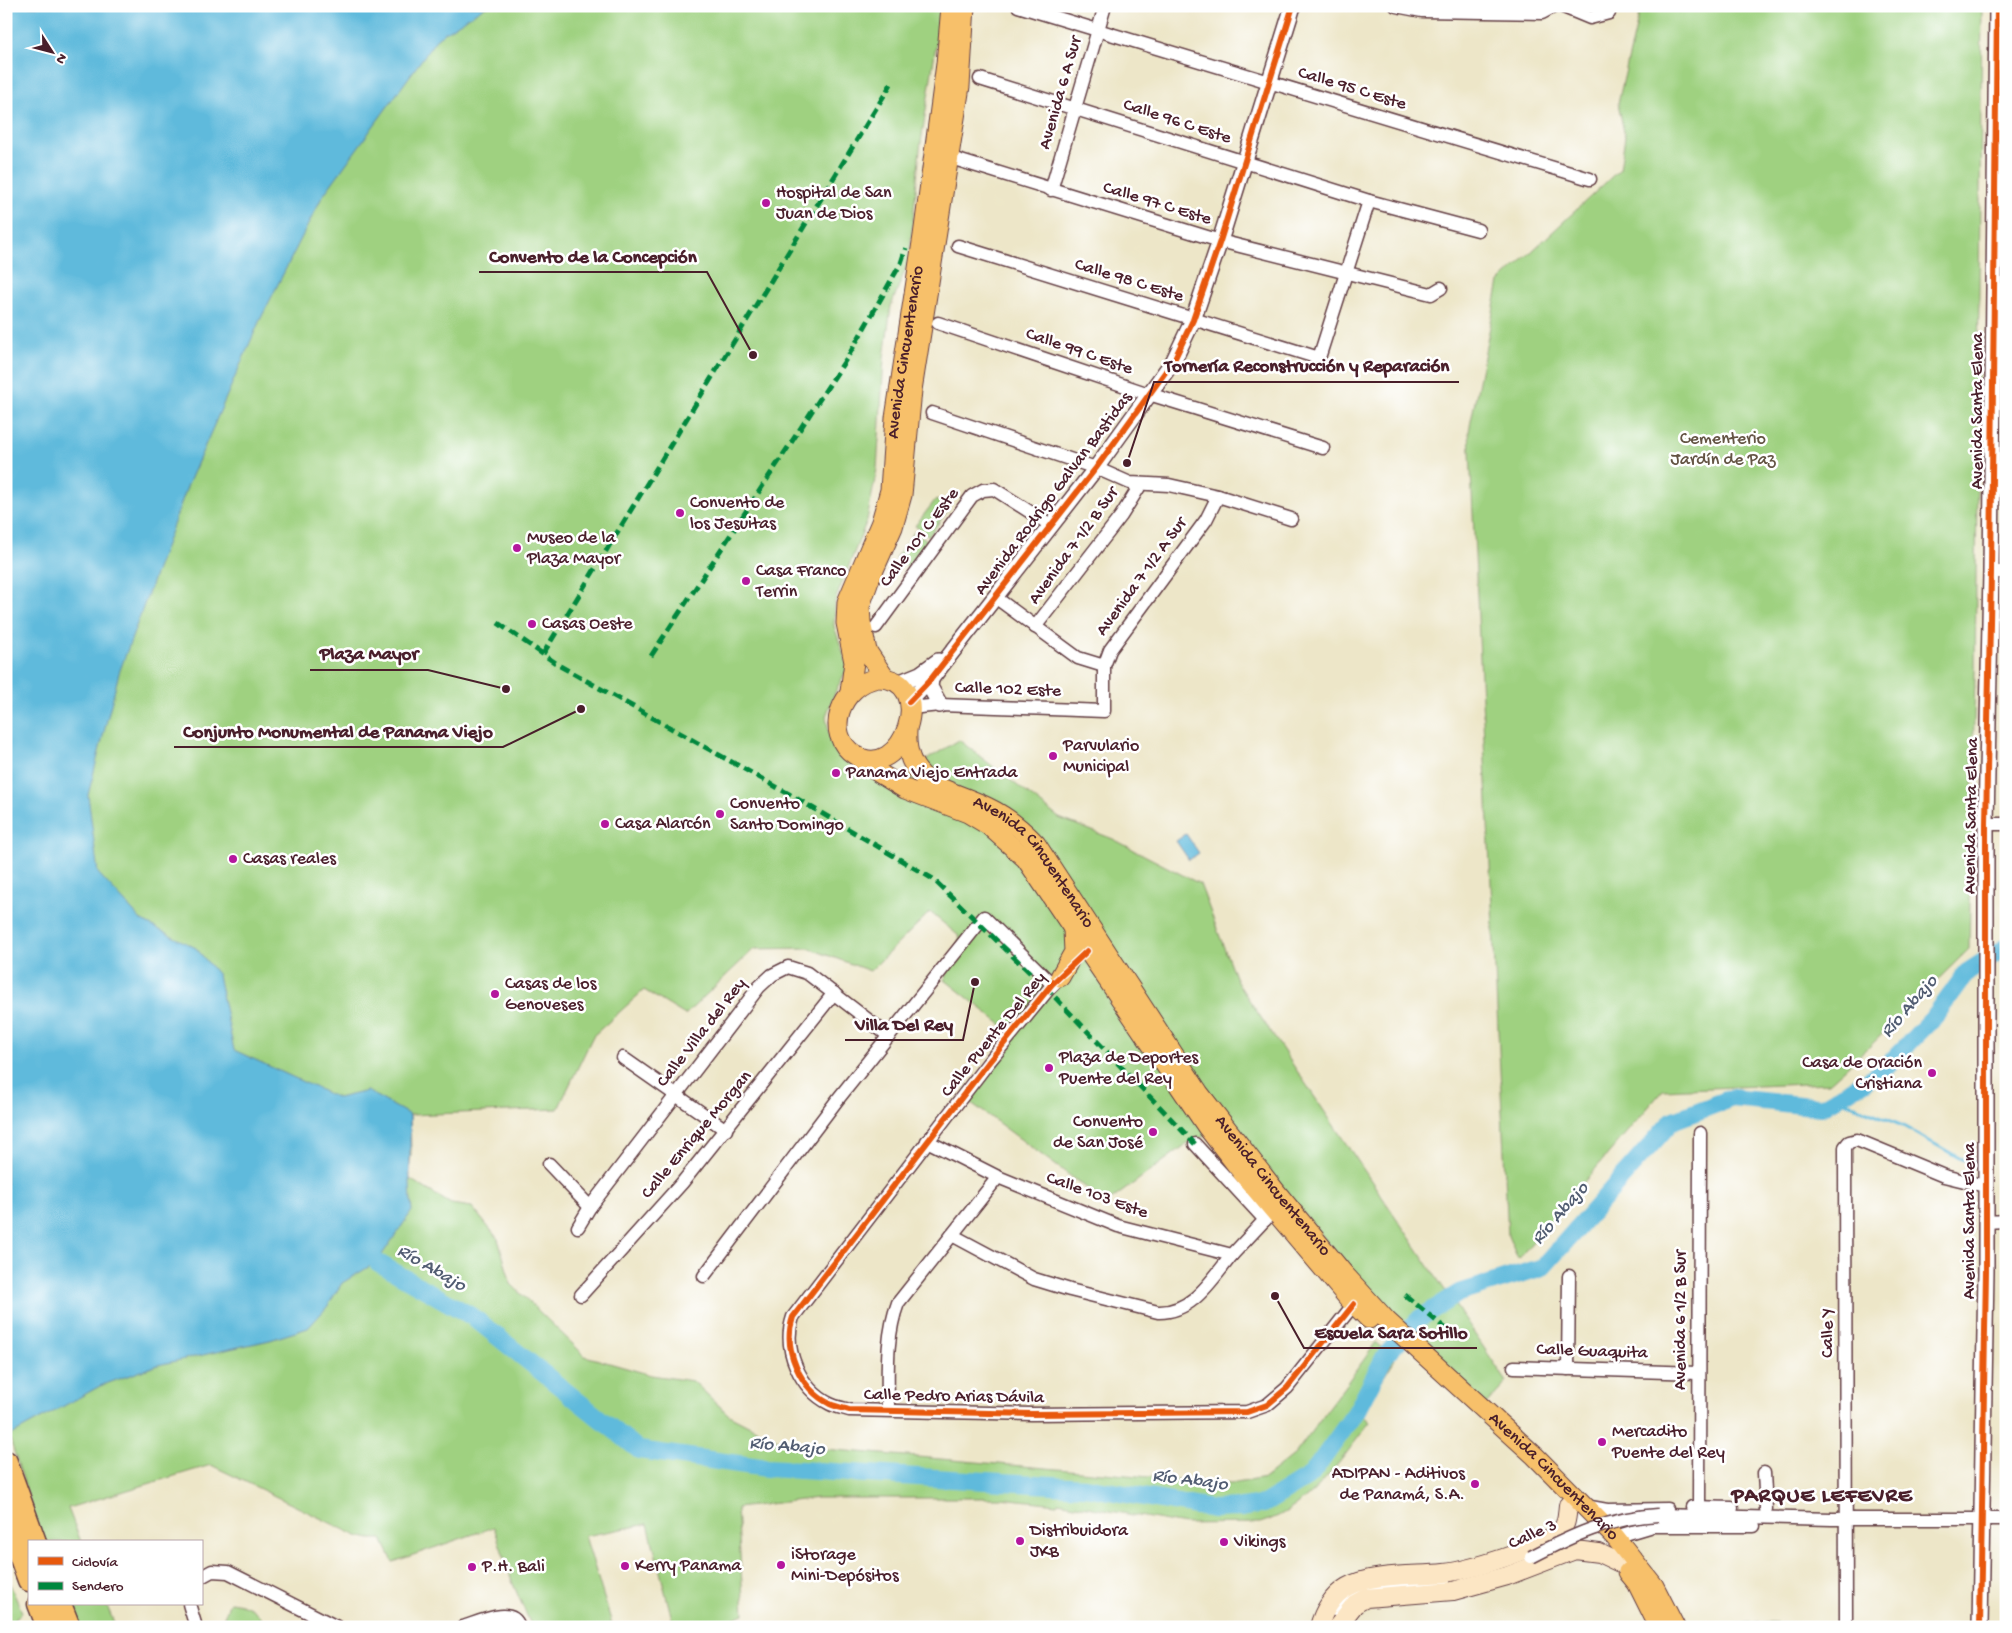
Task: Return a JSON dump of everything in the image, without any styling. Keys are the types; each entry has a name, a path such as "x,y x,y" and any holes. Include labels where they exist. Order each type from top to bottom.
{"highway":[{"path":"6,1462 34,1540"},
{"path":"6,1517 28,1577"},
{"path":"39,1606 48,1627"},
{"path":"61,1606 69,1627"}],"main road":[{"name":"Avenida Cincuentenario","path":"850,692 854,662 846,624 847,602 881,522 890,490 895,418 923,236 946,64 951,6"},
{"name":"Avenida Cincuentenario","path":"891,680 868,651 861,622 860,606 869,581 894,527 902,495 912,390 960,86 965,6"},
{"path":"891,680 905,691 910,705 907,731 899,744 884,757 872,760 858,756 846,746 840,734 840,711 850,692 863,681 891,680"},
{"name":"Avenida Cincuentenario","path":"907,731 909,759 923,777 941,788 988,807 1023,830 1046,857 1198,1093 1383,1325"},
{"name":"Avenida Cincuentenario","path":"858,756 879,773 905,789 968,813 998,832 1026,859 1206,1127 1270,1215 1354,1304 1383,1325 1405,1346 1499,1422 1576,1505 1636,1582 1660,1627"},
{"path":"1023,830 1046,870 1085,929 1087,951"},
{"path":"1060,977 1074,952 1075,942 1072,929"},
{"path":"1060,977 1082,968 1105,977"},
{"name":"Avenida Cincuentenario","path":"1576,1505 1615,1537 1654,1586 1675,1627"},
{"path":"1559,1533 1576,1505"},
{"path":"1319,1627 1327,1607 1348,1587 1356,1583 1426,1571 1445,1573 1493,1561 1559,1533 1570,1531 1577,1539 1575,1550"},
{"path":"1337,1627 1356,1604 1366,1598 1453,1591 1507,1576 1575,1550 1599,1553 1620,1563"}],"street":[{"name":"Calle 95 C Este","path":"1018,6 1590,179"},
{"name":"Avenida 6 A Sur","path":"1051,190 1105,6"},
{"name":"Avenida Rodrigo Galvan Bastidas","path":"910,705 1052,526 1174,360 1193,320 1220,241 1292,6"},
{"path":"1396,6 1422,11 1542,13 1555,6"},
{"path":"1561,6 1590,18 1609,13"},
{"name":"Avenida Santa Elena","path":"1980,1627 1987,1005 1986,824 1999,572 2001,73 1997,6"},
{"name":"Calle 96 C Este","path":"980,79 1369,201 1478,230"},
{"name":"Calle 97 C Este","path":"950,158 1220,241 1431,294 1441,288"},
{"path":"1346,273 1369,201"},
{"name":"Calle 98 C Este","path":"958,246 1319,358 1346,273"},
{"name":"Calle 99 C Este","path":"938,323 1149,394 1323,448"},
{"path":"932,412 1096,468 1130,483 1169,485 1218,496 1291,519"},
{"name":"Avenida 7 1/2 B Sur","path":"1036,627 1121,516 1141,484"},
{"name":"Calle 101 C Este","path":"876,627 972,496 983,490 994,490 1052,526"},
{"name":"Avenida 7 1/2 A Sur","path":"1104,711 1104,666 1110,650 1206,520 1218,496"},
{"path":"994,597 1078,658 1104,666"},
{"name":"Avenida Rodrigo Galvan Bastidas","path":"891,680 920,674 955,648"},
{"path":"931,678 930,688 940,705"},
{"name":"Calle 102 Este","path":"910,705 1104,711"},
{"path":"1986,824 2006,824"},
{"path":"704,1276 889,1036 984,917 1060,977"},
{"name":"Calle Puente Del Rey","path":"927,1141 1060,977 1087,951"},
{"name":"Calle Villa del Rey","path":"578,1227 590,1207 759,987 772,975 788,967 807,973 889,1036"},
{"name":"Calle Enrique Morgan","path":"581,1295 682,1183 834,993"},
{"path":"623,1058 726,1130"},
{"name":"Avenida 6 1/2 B Sur","path":"1699,1507 1700,1133"},
{"name":"Calle Y","path":"1846,1627 1839,1519 1845,1147 1849,1142 1857,1140 1944,1176 1985,1186"},
{"name":"Calle 103 Este","path":"927,1141 998,1177 1118,1226 1232,1255"},
{"name":"Calle Pedro Arias Dávila","path":"927,1141 793,1317 788,1336 796,1366 805,1383 830,1404 849,1410 1032,1414 1247,1412 1267,1405 1287,1388 1354,1304"},
{"path":"952,1235 1034,1279 1158,1312 1170,1312 1190,1303 1270,1215 1195,1144"},
{"path":"549,1164 590,1207"},
{"path":"888,1410 892,1320 906,1292 998,1177"},
{"path":"1985,1222 2006,1221"},
{"path":"1568,1369 1570,1276"},
{"name":"Calle Guaquita","path":"1514,1367 1698,1374"},
{"path":"1764,1473 1766,1509"},
{"name":"Calle 3","path":"1576,1505 1607,1510 1699,1507 1814,1511 1839,1519"},
{"name":"Calle 3","path":"1325,1627 1340,1603 1364,1588 1449,1580 1476,1575 1531,1557 1589,1530 1629,1518 1658,1515 1839,1519 2006,1519"},
{"name":"Calle 3","path":"1615,1537 1652,1526 1815,1527 1839,1519"},
{"path":"202,1576 212,1571 228,1572 337,1627"},
{"path":"189,1606 196,1627"},
{"path":"463,1627 506,1615 514,1618 520,1627"}],"green space":[{"path":"6,6 942,6 920,149 909,260 891,306 884,358 877,469 867,520 835,601 834,626 848,667 836,690 826,716 830,740 844,760 885,785 959,740 1059,818 1113,839 1200,884 1237,982 1507,1382 1485,1406 1360,1281 1228,1124 1184,1146 1107,1203 970,1102 1016,1036 945,980 960,937 930,912 870,971 808,948 754,949 685,1015 644,990 593,1036 558,1109 410,1115 411,1155 408,1178 451,1204 472,1207 498,1239 511,1284 585,1356 651,1375 693,1381 729,1415 781,1442 801,1447 1231,1484 1265,1478 1295,1454 1376,1343 1395,1359 1361,1414 1370,1422 1335,1468 1309,1495 1294,1507 1260,1523 1185,1524 1058,1502 1057,1504 1001,1498 817,1498 737,1508 744,1614 714,1627 674,1627 648,1524 585,1536 613,1627 532,1627 513,1584 494,1527 393,1562 382,1539 357,1536 211,1465 68,1508 80,1540 42,1540 9,1436 6,1438"},
{"name":"Cementerio Jardín de Paz","path":"1641,6 1982,6 1975,673 1969,949 1868,1048 1829,1083 1663,1090 1518,1259 1508,1236 1469,431 1499,282 1620,169 1625,137 1618,103"},
{"path":"936,499 949,509 929,536 915,526"},
{"path":"915,531 927,540 908,567 895,558"},
{"path":"6,1575 22,1612 7,1627 6,1627"},
{"path":"230,1602 242,1604 252,1609 260,1616 266,1627 224,1627 224,1617"},
{"path":"70,1606 107,1606 116,1627 79,1627"},
{"path":"1766,1622 1833,1625 1833,1627 1719,1627"}],"water":[{"path":"6,6 486,6 438,37 322,197 259,322 187,487 119,673 88,795 98,873 142,921 196,948 218,975 234,1050 338,1098 367,1091 410,1115 412,1211 377,1262 342,1283 327,1307 308,1328 270,1340 158,1365 100,1386 6,1438"},
{"path":"1186,834 1199,853 1189,860 1176,841"}],"waterway":[{"name":"Río Abajo","path":"377,1262 473,1317 639,1450 767,1468 1085,1487 1213,1509 1242,1508 1264,1504 1311,1475 1356,1412 1385,1356 1420,1318 1459,1293 1543,1267 1672,1121 1732,1098 1821,1107 1881,1072 1936,1015 1967,972 2006,947"},
{"path":"1836,1098 1903,1126 1961,1159 1976,1163"}],"marked path":[{"path":"543,654 891,84"},
{"path":"651,656 850,353 901,263 906,248"},
{"path":"498,623 560,666 789,794 933,879 1048,990 1195,1144"},
{"path":"1405,1295 1451,1333"}],"cycle path":[{"path":"909,702 931,679 1096,468 1174,360 1193,320 1220,241 1293,6"},
{"path":"1980,1627 1986,1271 1986,824 1991,572 1997,6"},
{"path":"1087,951 1052,984 988,1063 793,1317 790,1329 792,1355 796,1367 810,1389 832,1405 849,1410 1032,1414 1247,1412 1267,1405 1287,1388 1354,1304"}],"place":[{"name":"Hospital de San Juan de Dios","path":"766,203"},
{"name":"Convento de la Concepción","path":"753,355"},
{"name":"Tornería Reconstrucción y Reparación","path":"1127,463"},
{"name":"Convento de los Jesuitas","path":"680,513"},
{"name":"Museo de la Plaza Mayor","path":"517,548"},
{"name":"Casa Franco Terrin","path":"746,581"},
{"name":"Casas Oeste","path":"532,624"},
{"name":"Plaza Mayor","path":"506,689"},
{"name":"Conjunto Monumental de Panama Viejo","path":"581,709"},
{"name":"Parvulario Municipal","path":"1053,756"},
{"name":"Panama Viejo Entrada","path":"836,773"},
{"name":"Convento Santo Domingo","path":"720,814"},
{"name":"Casa Alarcón","path":"605,824"},
{"name":"Casas reales","path":"233,859"},
{"name":"Villa Del Rey","path":"975,982"},
{"name":"Casas de los Genoveses","path":"495,994"},
{"name":"Plaza de Deportes Puente del Rey","path":"1049,1068"},
{"name":"Casa de Oración Cristiana","path":"1932,1073"},
{"name":"Convento de San José","path":"1153,1132"},
{"name":"Escuela Sara Sotillo","path":"1275,1296"},
{"name":"Mercadito Puente del Rey","path":"1602,1442"},
{"name":"ADIPAN - Aditivos de Panamá, S.A.","path":"1475,1484"},
{"name":"Distribuidora JKB","path":"1020,1541"},
{"name":"Vikings","path":"1224,1542"},
{"name":"iStorage Mini-Depósitos","path":"781,1565"},
{"name":"Kerry Panama","path":"625,1566"},
{"name":"P.H. Bali","path":"472,1567"}],"district":[{"name":"PARQUE LEFEVRE","path":"1822,1497"}]}
